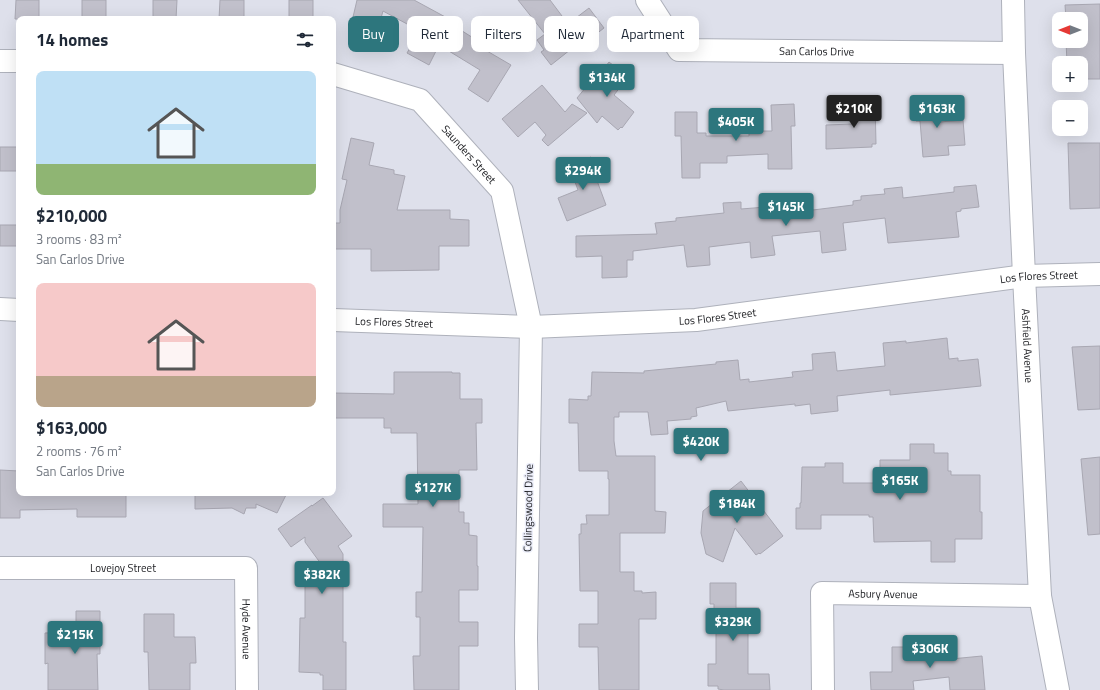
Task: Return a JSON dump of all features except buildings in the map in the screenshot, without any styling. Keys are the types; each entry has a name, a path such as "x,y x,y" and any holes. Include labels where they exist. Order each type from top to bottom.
{"street":[{"name":"San Carlos Drive","path":"647,0 680,50 1014,53"},
{"name":"Ashfield Avenue","path":"1013,0 1024,276 1040,596 1058,690"},
{"path":"0,61 16,61"},
{"name":"Saunders Street","path":"336,75 420,100 502,191 531,327"},
{"name":"Los Flores Street","path":"336,320 531,327 696,320 1024,276 1100,274"},
{"path":"0,309 16,310"},
{"name":"Collingswood Drive","path":"527,690 526,638 531,327"},
{"name":"Lovejoy Street","path":"0,568 246,568"},
{"name":"Hyde Avenue","path":"246,568 247,690"},
{"name":"Asbury Avenue","path":"823,690 822,593 1040,596"}]}
